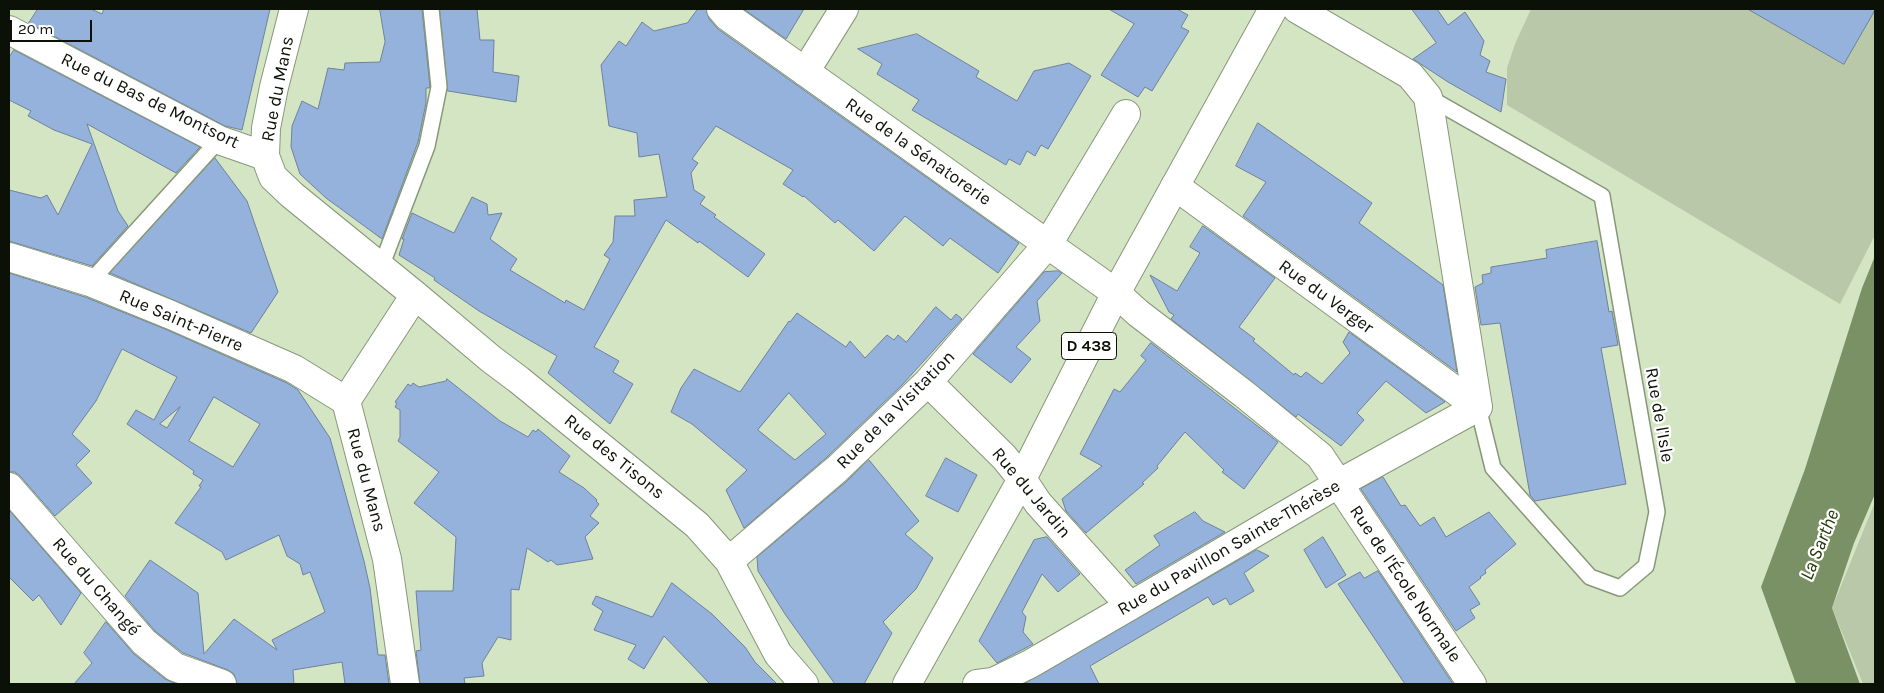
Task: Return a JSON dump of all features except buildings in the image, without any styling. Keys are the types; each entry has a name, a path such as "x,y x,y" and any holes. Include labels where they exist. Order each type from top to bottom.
{"street":[{"name":"Rue du Mans","path":"294,9 274,87 266,128 266,156 273,177 381,267"},
{"name":"Rue de la Sénatorerie","path":"721,9 727,16 1116,293"},
{"path":"805,72 844,9"},
{"name":"D 438","path":"907,684 1022,478 1116,293 1273,9"},
{"path":"1297,9 1410,75 1428,96 1478,407"},
{"name":"Rue du Bas de Montsort","path":"9,30 218,140 266,156"},
{"name":"Rue de la Visitation","path":"729,562 837,469 928,382 1048,244 1126,114"},
{"name":"Rue du Verger","path":"1175,186 1478,407"},
{"name":"Rue Saint-Pierre","path":"9,257 90,282 294,369 346,401"},
{"name":"Rue des Tisons","path":"381,267 491,360 520,380 697,525 729,562 778,654 804,684"},
{"name":"Rue de l'École Normale","path":"1116,293 1138,313 1244,394 1320,456 1472,684"},
{"path":"346,401 416,295"},
{"name":"Rue du Jardin","path":"928,382 1004,457 1022,478 1038,503 1130,606"},
{"name":"Rue du Mans","path":"346,401 387,559 405,684"},
{"name":"Rue du Pavillon Sainte-Thérèse","path":"977,684 993,682 1030,664 1338,484 1478,407"},
{"name":"Rue du Changé","path":"9,486 144,642 170,676 222,684"}],"lane":[{"path":"381,267 427,146 439,87 431,9"},
{"name":"Rue de l'Isle","path":"1428,96 1602,196 1657,512 1646,566 1620,588 1590,577 1493,468 1478,407"},
{"path":"90,282 218,140"}],"shaded area":[{"path":"1531,9 1875,9 1875,235 1840,304 1507,105 1507,68 1515,44"},
{"path":"1875,502 1875,684 1863,684 1832,608"}],"water":[{"name":"La Sarthe","path":"1875,256 1875,494 1854,543 1832,608 1860,684 1796,684 1761,587 1805,469 1862,288"}]}
